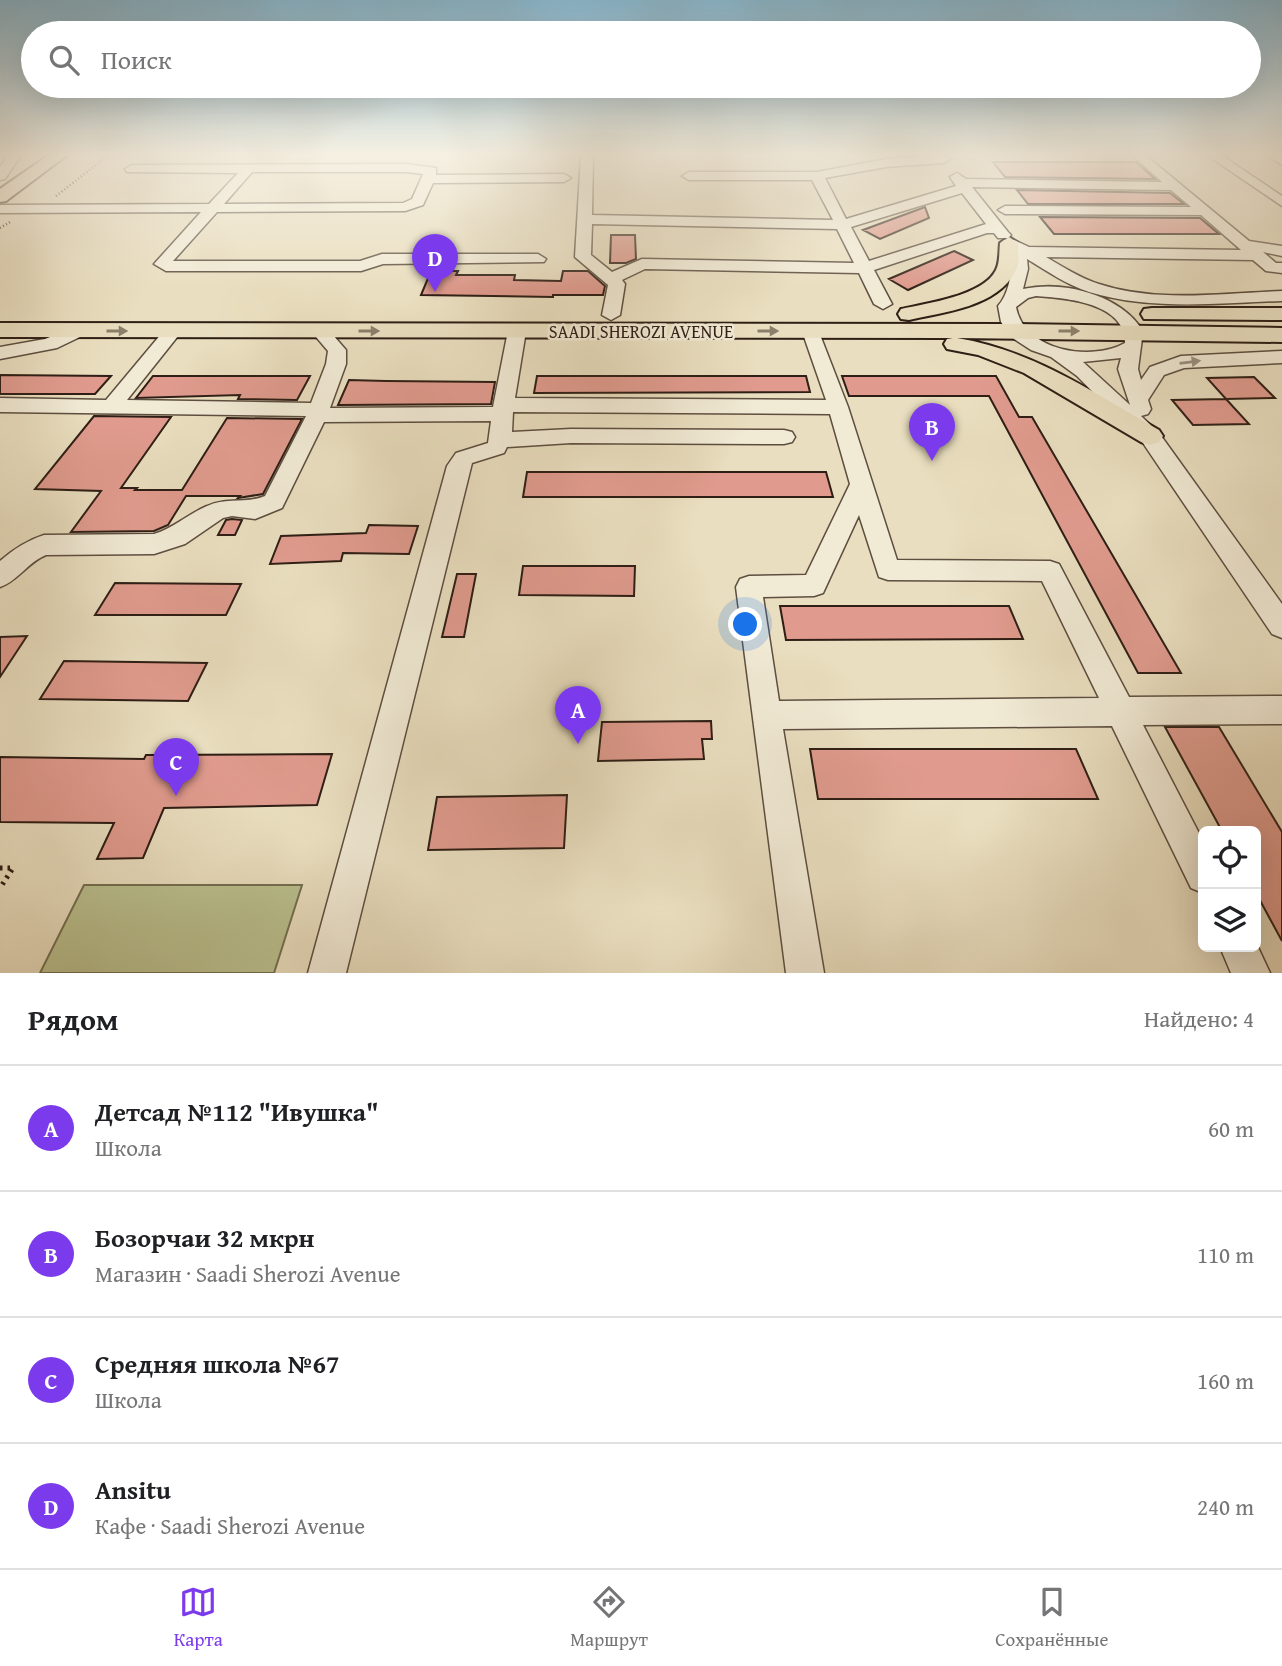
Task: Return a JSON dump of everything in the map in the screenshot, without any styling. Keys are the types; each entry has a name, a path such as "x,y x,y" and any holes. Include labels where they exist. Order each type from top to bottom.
{"main road":[{"path":"909,314 965,300 988,289 1001,279 1006,271 1014,247"},
{"name":"SAADI SHEROZI AVENUE","path":"0,311 611,315 1282,314"},
{"name":"SAADI SHEROZI AVENUE","path":"0,330 859,331 1011,315 1134,338 1282,335"},
{"path":"859,331 980,348 1025,363 1055,377 1150,437"},
{"path":"1256,335 1282,343"}],"street":[{"path":"218,200 162,264 361,266 382,259 538,259"},
{"path":"0,209 405,207 419,200"},
{"path":"584,200 583,257 617,284 611,315"},
{"path":"829,200 883,304"},
{"path":"583,219 842,225 916,200"},
{"path":"976,200 1034,270 1120,314 1134,338 1128,369 1150,437"},
{"path":"1192,200 1272,268 1282,268"},
{"path":"1005,210 1205,211"},
{"path":"611,279 642,264 864,268 986,228 1067,277 1124,295 1176,298 1282,296"},
{"path":"1014,247 1282,251"},
{"path":"1011,315 1020,269 1014,247"},
{"path":"1011,315 1035,291 1052,291 1088,298"},
{"path":"1011,315 1034,343 1058,353 1084,372 1150,437 1282,626"},
{"path":"0,353 50,344 78,331"},
{"path":"112,406 173,331"},
{"path":"0,577 27,552 44,545 154,544 176,537 215,512 232,508 255,510 274,502 318,412 337,364 337,350 331,340 320,331"},
{"path":"327,973 458,466 464,458 496,448 517,331"},
{"path":"811,331 838,407 888,570 1050,571 1198,866"},
{"path":"1058,353 1097,359 1126,352 1134,338"},
{"path":"1138,400 1157,371 1181,362 1282,357"},
{"path":"0,405 318,412 502,420 838,407"},
{"path":"502,420 571,436 785,437"},
{"path":"805,973 749,587 814,585 862,484"},
{"path":"766,715 1282,710"},
{"path":"1240,952 1251,973"}],"path":[{"path":"0,228 51,200"},
{"path":"0,868 13,868 0,888"}],"green space":[{"path":"84,885 302,885 274,973 40,973"}],"building":[{"path":"1025,200 1179,200 1184,204 1028,204"},
{"path":"925,207 929,218 880,239 863,230"},
{"path":"1040,217 1200,218 1219,234 1054,234"},
{"path":"611,235 635,235 636,259 626,263 610,263"},
{"path":"954,251 973,260 908,290 889,279"},
{"path":"431,271 458,271 456,275 515,275 514,280 561,281 563,271 588,271 605,286 603,295 421,295"},
{"path":"0,375 111,376 95,394 0,394"},
{"path":"153,376 310,376 297,400 238,399 240,395 136,398"},
{"path":"537,376 806,376 810,392 534,393"},
{"path":"842,376 996,376 1019,417 1032,417 1181,673 1138,673 989,396 849,396"},
{"path":"1254,377 1275,398 1226,399 1207,378"},
{"path":"349,380 495,382 491,404 338,405"},
{"path":"1226,399 1249,424 1193,425 1172,400"},
{"path":"94,416 171,417 121,488 137,488 135,490 182,490 227,418 302,419 263,494 238,498 240,496 186,496 168,525 154,531 71,532 101,491 35,489"},
{"path":"527,472 826,472 833,497 523,497"},
{"path":"226,520 242,520 235,535 218,535"},
{"path":"369,525 418,526 409,554 343,553 341,561 270,564 281,536 366,533"},
{"path":"523,566 635,566 634,596 519,595"},
{"path":"457,574 476,574 464,637 442,637"},
{"path":"115,583 241,584 226,615 95,615"},
{"path":"780,606 1009,606 1023,639 786,640"},
{"path":"27,636 0,677 0,637"},
{"path":"64,661 207,663 188,701 40,699"},
{"path":"711,721 712,739 702,739 704,759 598,761 602,722"},
{"path":"1165,727 1219,727 1282,832 1282,941 1261,902 1261,826 1219,826"},
{"path":"810,749 1076,749 1098,799 818,799"},
{"path":"332,754 317,805 164,808 143,858 97,859 114,823 0,822 0,757 144,759 146,755"},
{"path":"567,795 564,848 428,850 437,797"}],"place":[{"name":"Ansitu","path":"435,292"},
{"name":"Бозорчаи 32 мкрн","path":"932,461"},
{"name":"Детсад №112 \"Ивушка\"","path":"578,744"},
{"name":"Средняя школа №67","path":"176,796"}]}
